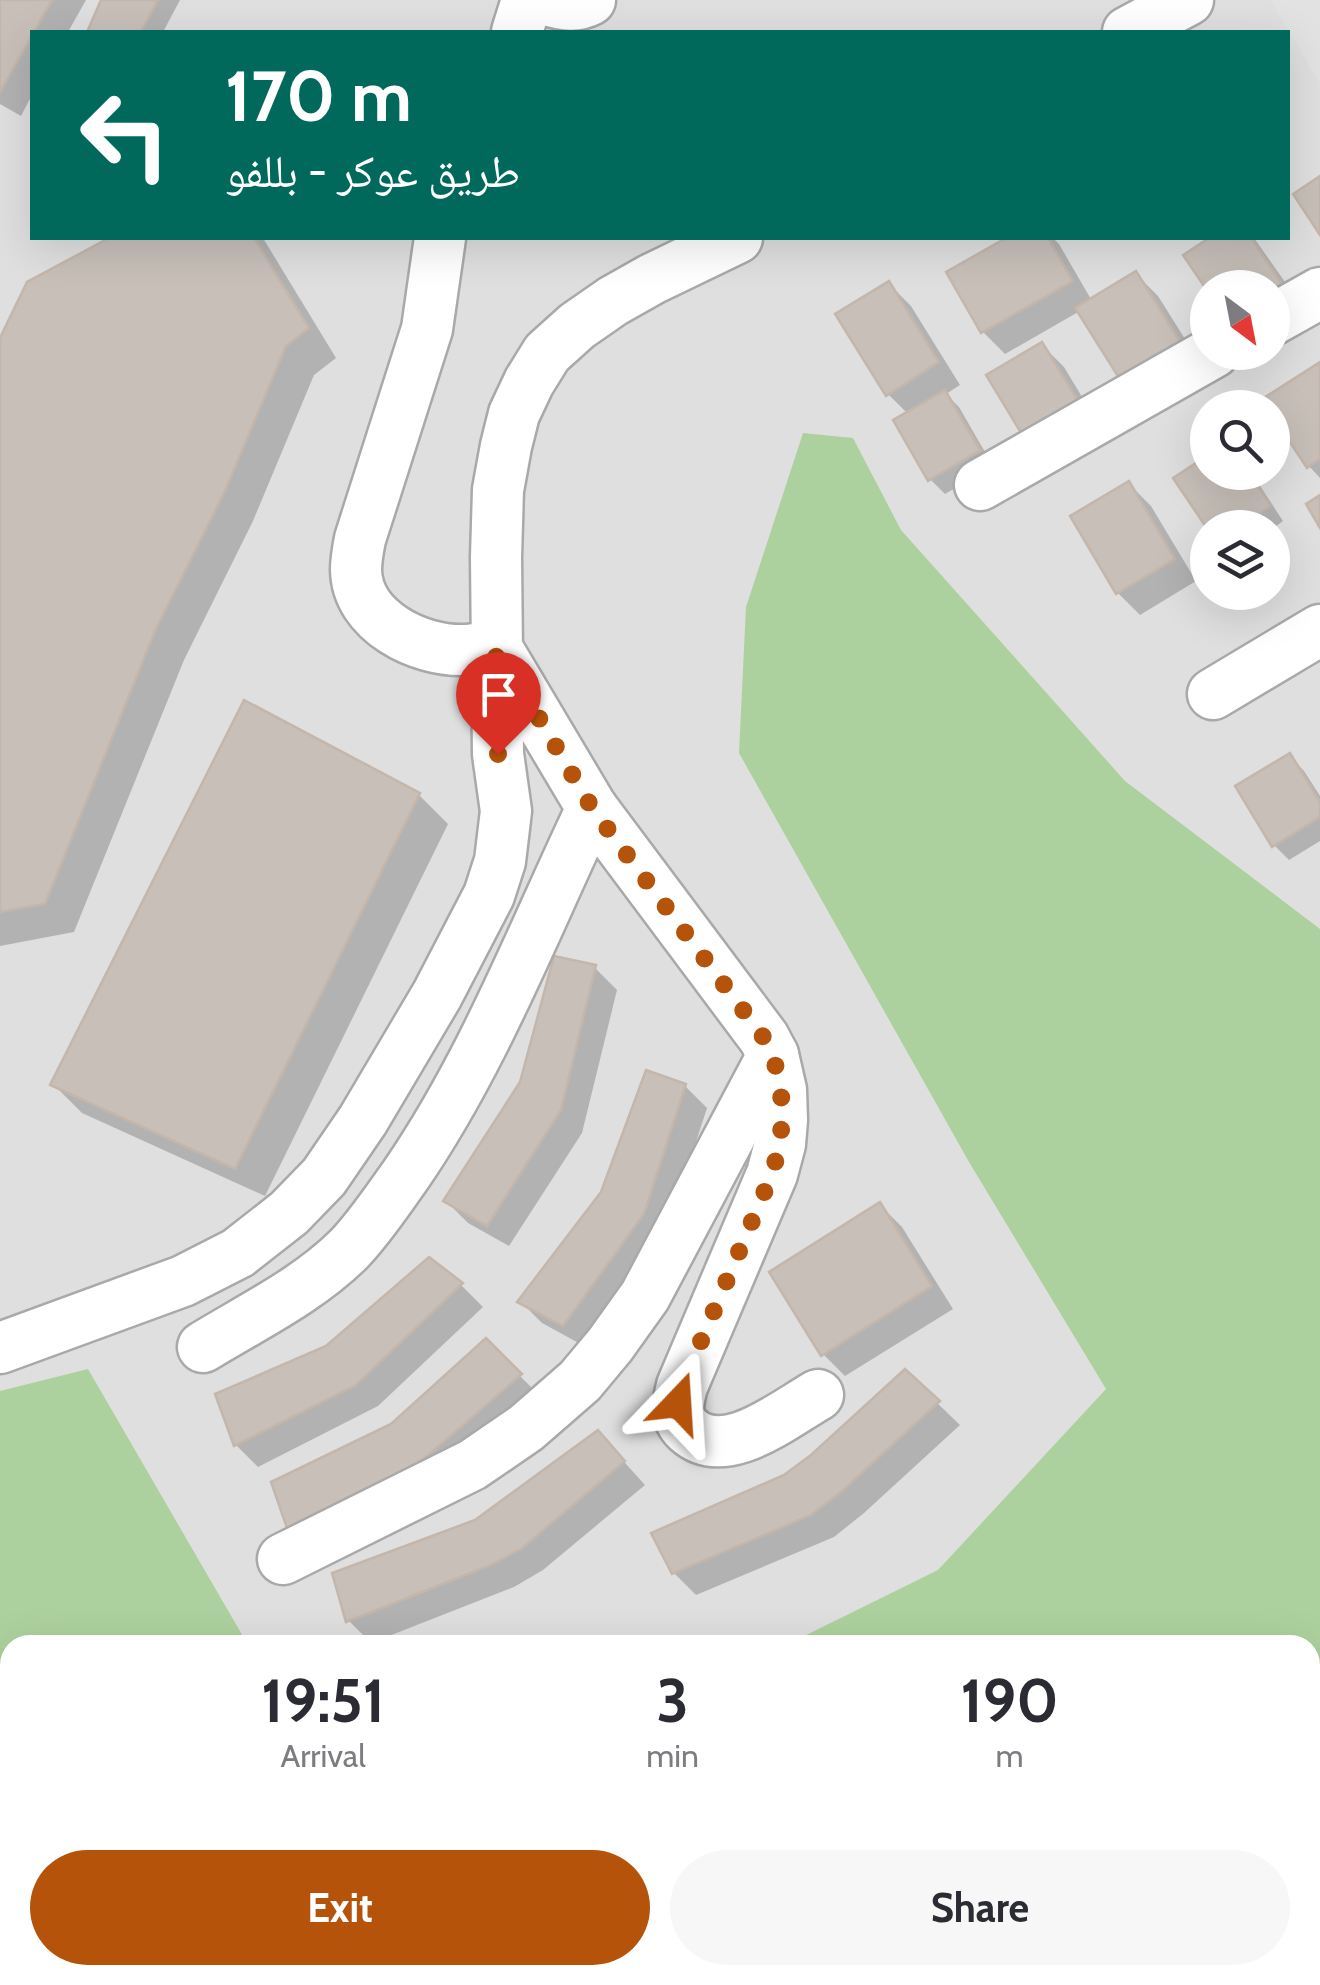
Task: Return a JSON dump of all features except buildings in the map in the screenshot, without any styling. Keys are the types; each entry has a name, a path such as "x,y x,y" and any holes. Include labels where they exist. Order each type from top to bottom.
{"street":[{"path":"518,30 527,0"},
{"path":"547,0 580,5 590,0"},
{"path":"1132,30 1188,0"},
{"path":"440,240 428,329 360,539 356,571 368,608 378,620 397,631 428,646 464,650 496,645"},
{"path":"0,1348 182,1281 238,1253 289,1213 324,1177 364,1120 463,945 500,861 506,810 498,754 498,490 510,430 529,382 547,353 601,310 652,279 733,240"},
{"path":"1290,310 1320,293"},
{"path":"980,485 1190,366"},
{"path":"1213,694 1320,630"},
{"path":"496,645 592,808 746,1012 773,1055 781,1090 780,1144 772,1174 682,1386 678,1416 699,1438 731,1440 752,1434 818,1396"},
{"path":"203,1347 326,1270 350,1248 388,1200 429,1141 460,1086 592,808"},
{"path":"282,1558 472,1465 526,1428 580,1381 646,1296 773,1055"}],"shaded area":[{"path":"0,0 1320,0 1320,1635 0,1635"},
{"path":"1270,0 1320,0 1320,84 1290,30"}],"green space":[{"path":"803,433 853,438 901,530 1125,781 1320,929 1320,1635 806,1635 938,1570 1106,1389 969,1162 739,753 746,607"},
{"path":"88,1369 242,1635 0,1635 0,1391"}],"route":[{"path":"498,754 496,645 592,808 746,1012 773,1055 781,1090 782,1120 772,1174 678,1403"}]}
